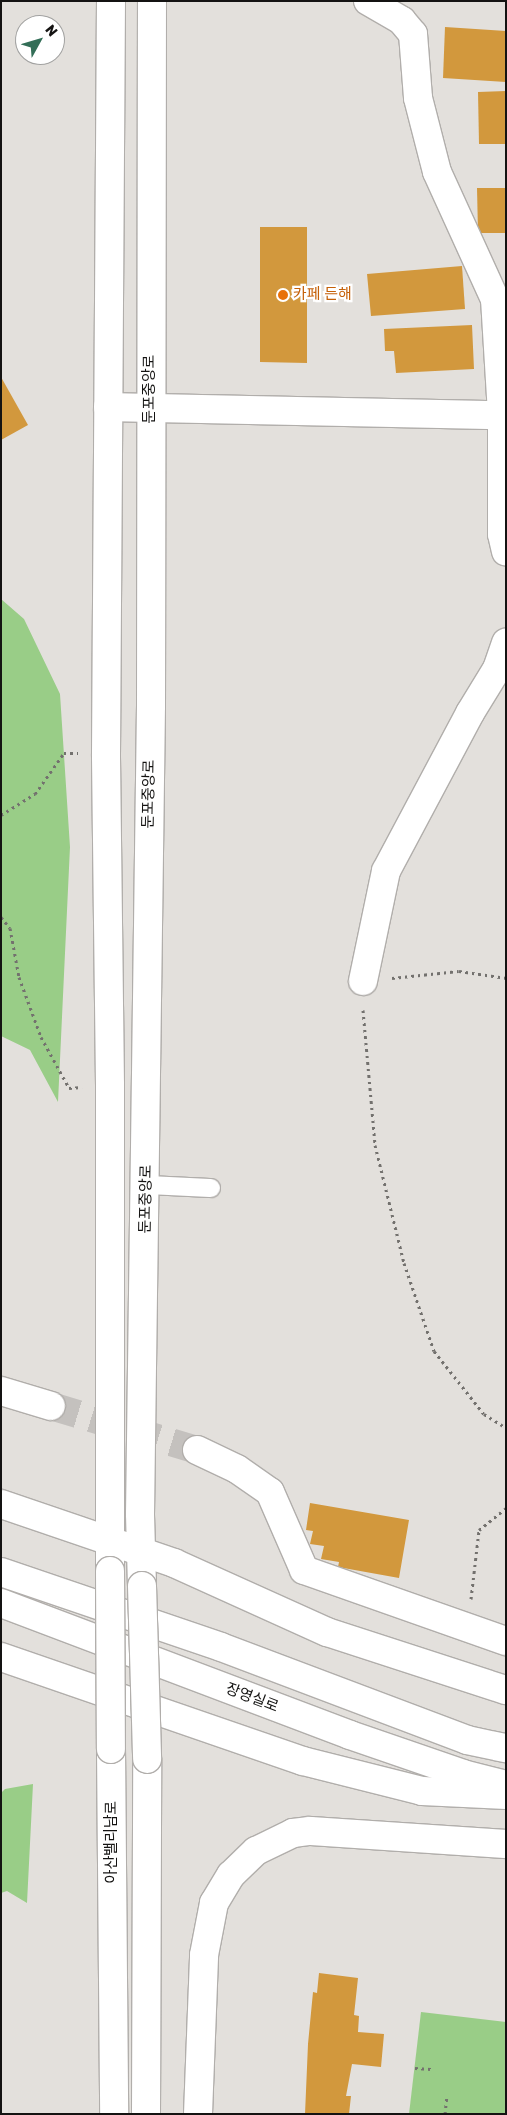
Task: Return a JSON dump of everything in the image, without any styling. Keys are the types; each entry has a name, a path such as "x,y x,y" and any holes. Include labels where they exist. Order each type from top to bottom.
{"main road":[{"path":"110,1540 110,1085 106,754 111,1"},
{"name":"둔포중앙로","path":"146,2114 147,1760 141,1551 147,1185 145,1042 151,706 149,408 152,1"},
{"path":"368,1 402,21 413,34 418,98 437,172 495,299 503,399 502,534 506,552"},
{"path":"108,407 149,408 503,399"},
{"path":"363,981 386,871 470,713 497,669 506,643"},
{"path":"1,1391 51,1406"},
{"path":"197,1450 237,1469 270,1492 304,1570 467,1630 506,1641"},
{"path":"1,1504 141,1551 327,1632 506,1690"},
{"name":"아산밸리남로","path":"110,1540 114,2114"},
{"path":"1,1572 221,1647 467,1740 506,1748"},
{"name":"장영실로","path":"1,1603 350,1735 463,1774 506,1785"},
{"path":"1,1657 303,1761 422,1791 506,1795"},
{"path":"198,2114 204,1955 212,1912 231,1875 256,1851 292,1833 310,1831 506,1844"}],"lane":[{"path":"147,1185 211,1188"}],"path":[{"path":"1,815 35,794 64,753 85,754"},
{"path":"1,917 10,928 19,977 42,1037 69,1088 85,1087"},
{"path":"506,978 459,970 363,981 375,1146 404,1263 434,1351 484,1414 506,1428"},
{"path":"467,1630 479,1530 506,1508"},
{"path":"415,2068 431,2069"},
{"path":"445,2114 447,2095"}],"green space":[{"path":"1,599 24,619 60,694 70,847 58,1102 30,1050 1,1036"},
{"path":"33,1784 27,1903 7,1891 1,1893 1,1793 5,1789"},
{"path":"421,2012 506,2022 506,2114 409,2114"}],"building":[{"path":"445,27 506,31 506,82 443,78"},
{"path":"506,91 506,144 479,144 478,92"},
{"path":"477,188 506,188 506,233 478,233"},
{"name":"카페 든해","path":"260,227 307,227 307,363 260,362"},
{"path":"462,266 465,309 371,316 367,274"},
{"path":"472,325 474,369 396,373 394,351 385,351 384,329"},
{"path":"1,377 28,425 1,440"},
{"path":"310,1503 409,1520 399,1578 338,1567 339,1562 321,1559 324,1546 310,1544 313,1531 306,1530"},
{"path":"319,1973 358,1978 354,2015 359,2016 358,2032 384,2034 381,2067 352,2064 346,2096 351,2096 349,2114 305,2114 308,2044 313,1992 317,1993"}],"tunnel":[{"path":"51,1406 197,1450"}],"place":[{"name":"카페 든해","path":"283,295"}]}
